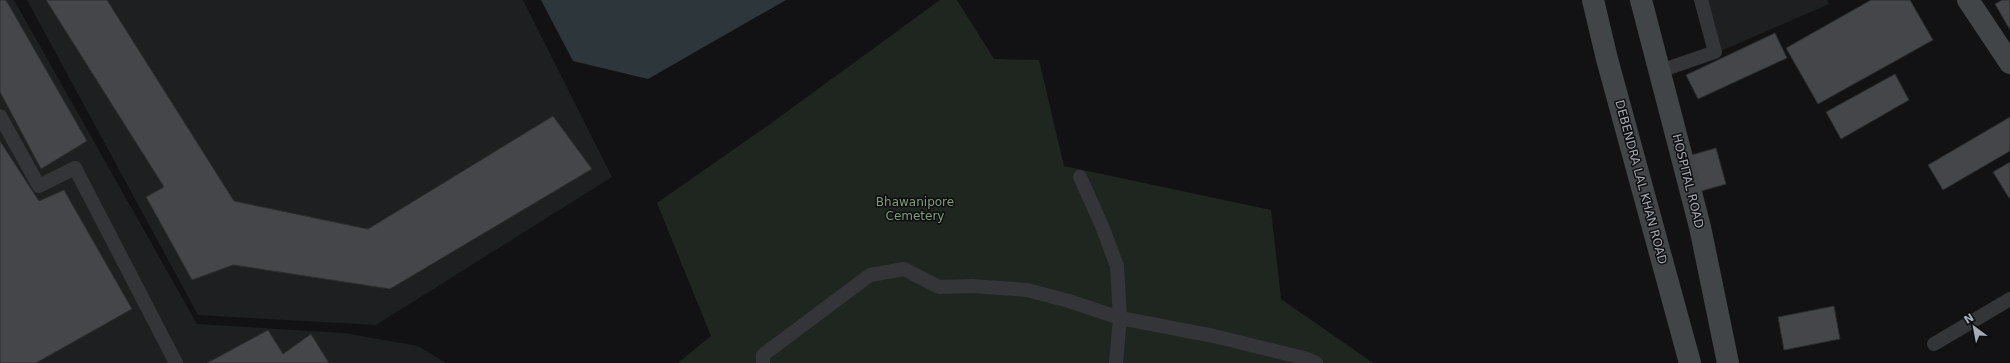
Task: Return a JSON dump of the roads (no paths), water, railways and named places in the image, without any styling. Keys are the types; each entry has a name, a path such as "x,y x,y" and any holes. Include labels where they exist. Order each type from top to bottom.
{"main road":[{"name":"DEBENDRA LAL KHAN ROAD","path":"1593,0 1607,59 1690,363"},
{"name":"HOSPITAL ROAD","path":"1641,0 1700,227 1728,363"},
{"path":"1968,0 2010,63"}],"lane":[{"path":"1660,71 1715,52 1701,0"},
{"path":"0,116 39,186 75,168 176,363"},
{"path":"1080,177 1102,226 1117,266 1120,318 1116,363"},
{"path":"763,363 763,355 870,275 904,269 939,287 972,286 1027,290 1069,301 1120,318 1214,336 1304,358 1316,363"},
{"path":"1934,344 2010,299"}],"park label":[{"name":"Bhawanipore Cemetery","path":"915,209"}]}
